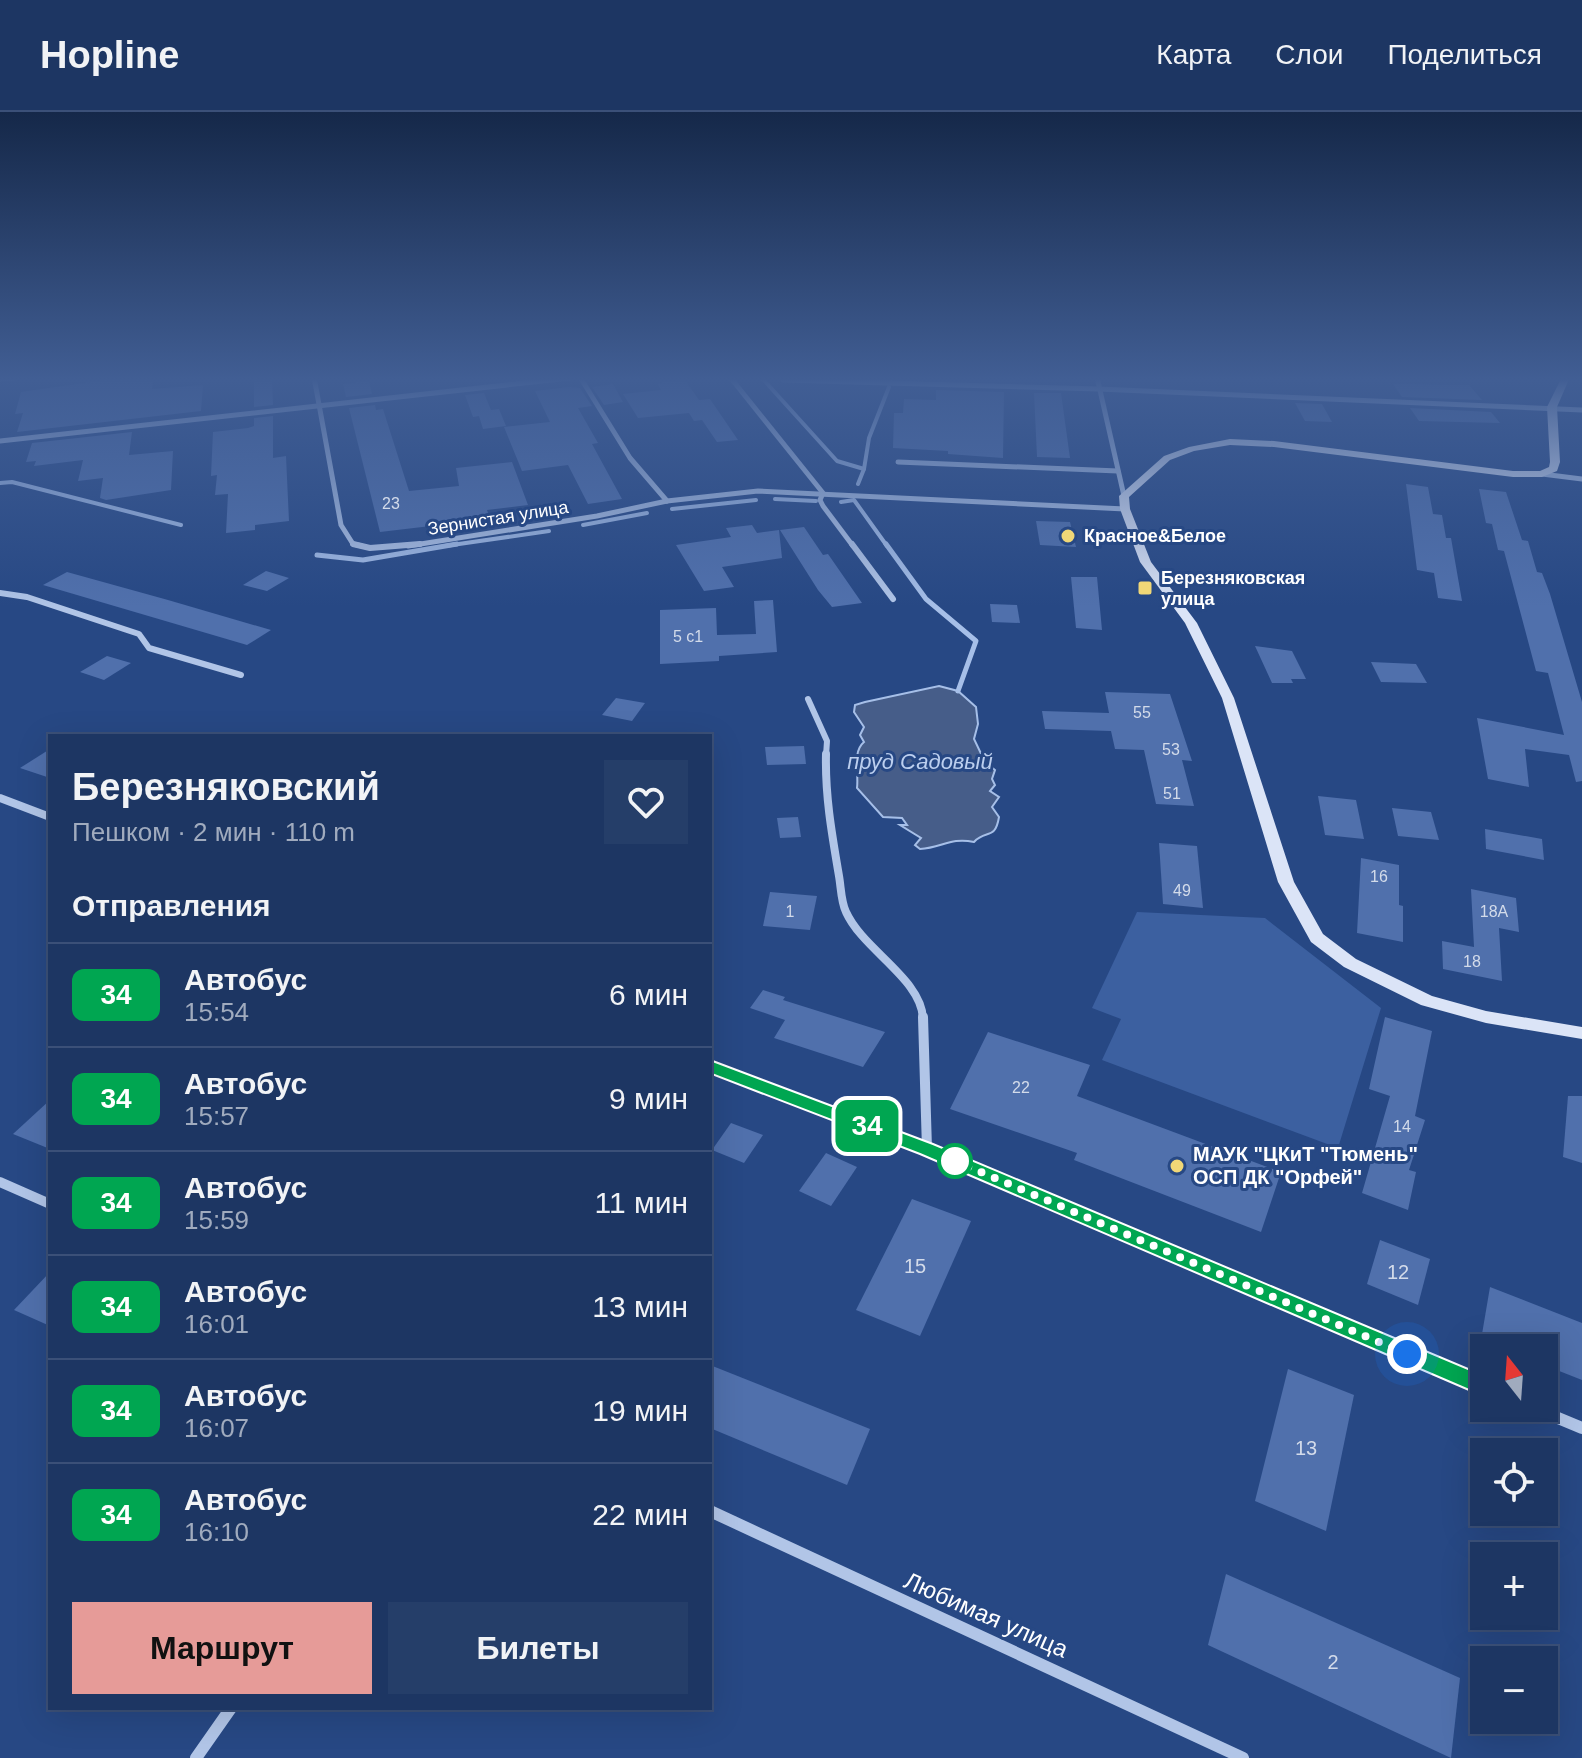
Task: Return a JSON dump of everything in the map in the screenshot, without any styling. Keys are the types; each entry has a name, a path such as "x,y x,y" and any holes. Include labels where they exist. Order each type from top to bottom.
{"street":[{"name":"Зернистая улица","path":"328,454 341,525 353,544 370,548 408,546 597,516 667,501 758,491 1124,502"},
{"path":"627,454 667,501"},
{"path":"792,454 823,493 820,500 823,506 893,599"},
{"path":"1114,454 1124,502 1146,562 1191,623 1228,698 1286,882 1317,938 1350,963 1427,1001 1486,1017 1582,1033"},
{"path":"1124,502 1167,458 1179,454"},
{"path":"1352,454 1513,474 1582,479"},
{"path":"1542,474 1553,469 1555,454"},
{"path":"898,462 1118,471"},
{"path":"0,593 27,597 139,634 149,648 241,675"},
{"path":"808,699 827,741 825,792 845,911 866,943 916,993 923,1007 927,1149"},
{"path":"0,798 48,816"},
{"path":"712,1068 927,1149 1470,1380"},
{"path":"0,1182 48,1203"},
{"path":"1558,1418 1582,1428"},
{"name":"Любимая улица","path":"712,1512 1243,1758"},
{"path":"196,1758 230,1710"}],"shaded area":[{"path":"1137,912 1265,918 1381,1008 1338,1148 1102,1060 1121,1019 1092,1008"}],"water":[{"name":"пруд Садовый","path":"939,686 958,691 976,707 978,724 974,739 985,762 995,770 992,779 995,785 990,791 999,797 992,807 999,817 992,832 974,842 959,841 920,849 915,845 921,838 900,825 907,825 902,818 883,817 857,788 857,757 864,742 860,735 864,727 854,712 855,705"}],"building":[{"path":"29,454 173,454 171,490 106,500 100,498 103,478 78,481 83,460 34,466 36,461 26,462"},
{"path":"212,454 286,456 289,521 255,525 255,530 226,533 228,494 215,495 217,475 211,476"},
{"path":"360,454 397,454 409,491 459,486 456,468 512,462 528,505 487,510 490,519 380,532"},
{"path":"515,454 597,454 622,499 588,504 568,465 522,471"},
{"path":"948,454 1003,454 1003,458"},
{"path":"1037,454 1069,454 1070,458 1037,457"},
{"path":"1406,484 1428,487 1433,514 1442,515 1446,538 1451,538 1462,601 1438,598 1434,573 1417,570"},
{"path":"1479,489 1506,492 1522,540 1528,541 1537,572 1542,573 1550,594 1582,702 1582,781 1576,782 1569,755 1525,749 1529,787 1488,779 1477,718 1564,735 1548,673 1536,671 1504,551 1498,550 1492,524 1486,523"},
{"path":"1036,521 1070,522 1076,547 1040,545"},
{"path":"752,525 757,533 779,530 782,558 722,567 734,587 704,591 676,545 731,537 726,528"},
{"path":"804,527 823,555 828,554 862,603 832,607 818,590 780,530"},
{"path":"266,571 289,578 267,591 243,585"},
{"path":"67,572 271,630 247,645 43,585"},
{"path":"1071,577 1097,577 1102,630 1076,628"},
{"path":"773,600 777,652 719,656 719,661 660,664 660,610 716,608 717,635 756,634 754,601"},
{"path":"990,604 1017,605 1020,623 992,622"},
{"path":"1255,646 1292,651 1306,679 1291,679 1293,683 1272,683"},
{"path":"107,656 131,663 104,680 80,672"},
{"path":"1371,662 1416,664 1427,683 1381,682"},
{"path":"1105,692 1170,694 1192,761 1182,760 1194,806 1156,804 1144,750 1115,749 1111,731 1045,729 1042,711 1109,713"},
{"path":"616,698 645,703 632,721 602,715"},
{"path":"804,746 806,764 767,765 765,747"},
{"path":"48,750 48,777 20,768"},
{"path":"1318,796 1356,800 1364,839 1325,835"},
{"path":"1392,808 1431,812 1439,840 1398,836"},
{"path":"798,817 801,837 780,838 777,818"},
{"path":"1485,829 1542,839 1544,860 1486,849"},
{"path":"1159,843 1197,846 1203,908 1163,904"},
{"path":"1361,858 1399,865 1403,942 1357,933"},
{"path":"1471,889 1516,898 1519,932 1499,928 1502,981 1443,969 1442,941 1474,947"},
{"path":"770,892 817,896 810,930 763,926"},
{"path":"763,990 785,997 783,1000 885,1032 863,1067 774,1038 785,1020 750,1008"},
{"path":"1385,1017 1432,1031 1415,1116 1425,1120 1409,1170 1416,1172 1408,1210 1362,1193 1390,1096 1369,1089"},
{"path":"988,1032 1090,1065 1077,1096 1281,1172 1261,1232 1074,1160 1077,1153 950,1109"},
{"path":"1568,1096 1582,1096 1582,1163 1563,1157"},
{"path":"48,1102 48,1148 13,1134"},
{"path":"731,1123 763,1135 744,1163 712,1150"},
{"path":"826,1153 857,1167 831,1206 799,1191"},
{"path":"912,1199 971,1221 920,1336 856,1310"},
{"path":"1380,1240 1430,1259 1418,1305 1367,1284"},
{"path":"48,1274 48,1325 14,1310"},
{"path":"1490,1287 1582,1323 1582,1380 1558,1371 1558,1334 1482,1334"},
{"path":"712,1366 870,1429 847,1485 712,1429"},
{"path":"1288,1369 1354,1395 1326,1531 1255,1501"},
{"path":"1226,1574 1460,1678 1451,1758 1208,1645"}],"waterway":[{"path":"830,454 837,461 864,469"},
{"path":"864,469 866,454"},
{"path":"858,484 864,469"},
{"path":"0,483 12,482 181,525"},
{"path":"775,499 816,501"},
{"path":"672,509 756,500"},
{"path":"841,502 854,500 887,546"},
{"path":"583,525 647,513"},
{"path":"447,546 549,531"},
{"path":"447,546 457,544"},
{"path":"886,544 926,599 976,641 958,691"},
{"path":"317,555 363,560 447,546"}],"bus line":[{"name":"34","path":"712,1068 927,1149 1470,1380"}],"place":[{"name":"Красное&Белое","path":"1068,536"},
{"name":"Березняковская улица","path":"1145,588"},
{"name":"МАУК \"ЦКиТ \"Тюмень\" ОСП ДК \"Орфей\"","path":"1177,1166"}],"route":[{"path":"955,1161 1407,1354"}]}
